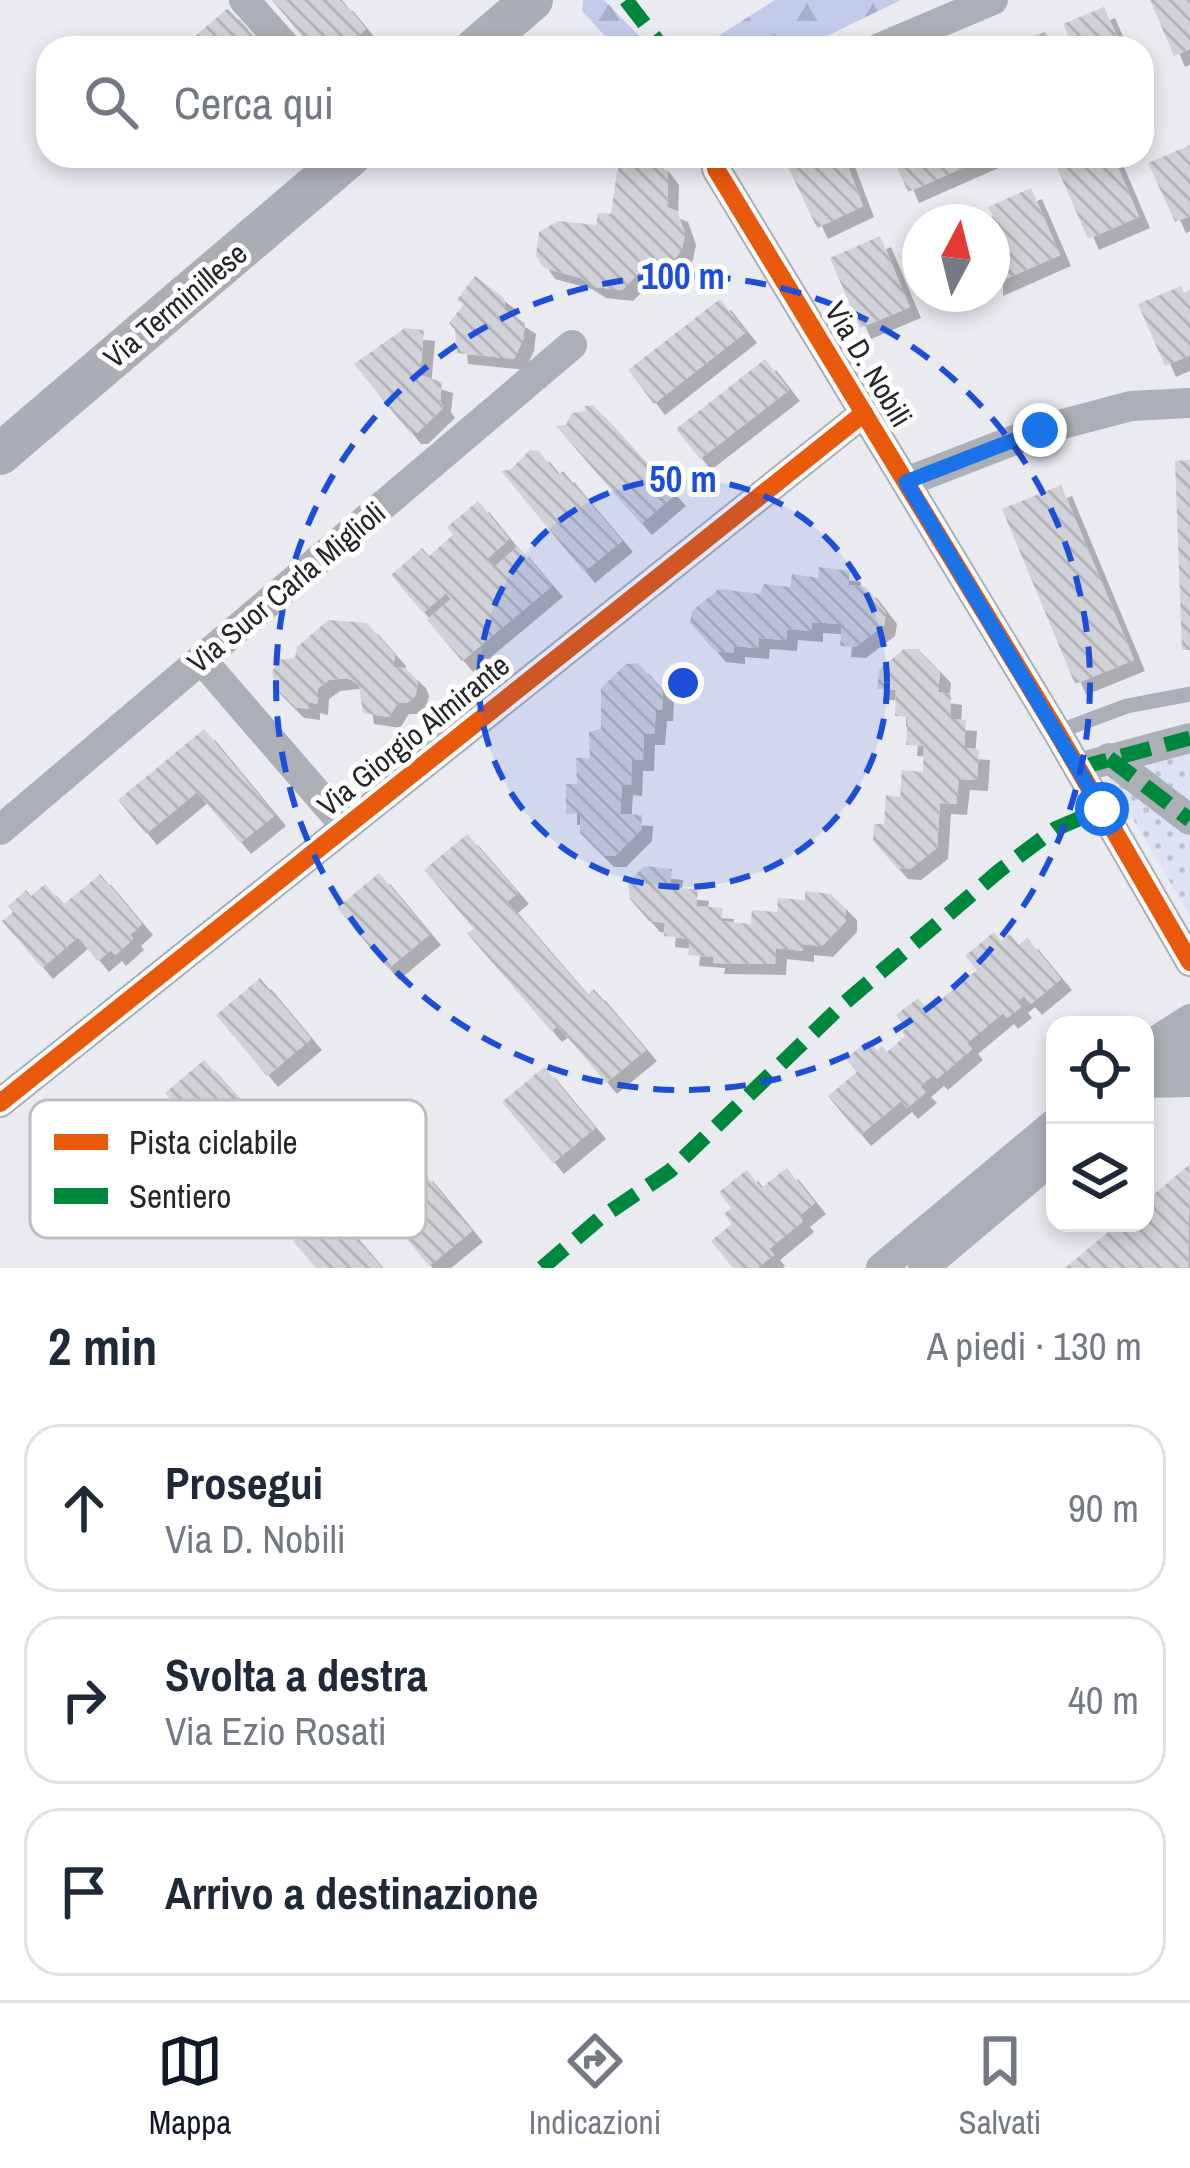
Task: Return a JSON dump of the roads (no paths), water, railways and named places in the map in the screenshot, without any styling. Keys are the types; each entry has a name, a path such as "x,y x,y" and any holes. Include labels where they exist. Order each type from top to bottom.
{"main road":[{"path":"490,36 532,0"},
{"name":"Via Terminillese","path":"0,454 336,168"}],"street":[{"path":"244,0 276,36"},
{"path":"908,36 993,0"},
{"name":"Via D. Nobili","path":"721,168 1190,962"},
{"name":"Via Suor Carla Miglioli","path":"0,830 572,345"},
{"path":"906,482 1040,430 1131,406 1190,403"},
{"name":"Via Giorgio Almirante","path":"0,1103 864,413"},
{"path":"201,659 346,827"},
{"path":"1078,768 1190,738"},
{"path":"1109,758 1190,820"},
{"path":"1154,1042 1190,1019"},
{"path":"1154,1075 1190,1050"},
{"path":"1154,1083 1190,1082"},
{"path":"881,1268 1054,1124"},
{"path":"923,1268 1046,1165"}],"lane":[{"path":"1057,732 1127,706 1190,694"}]}
